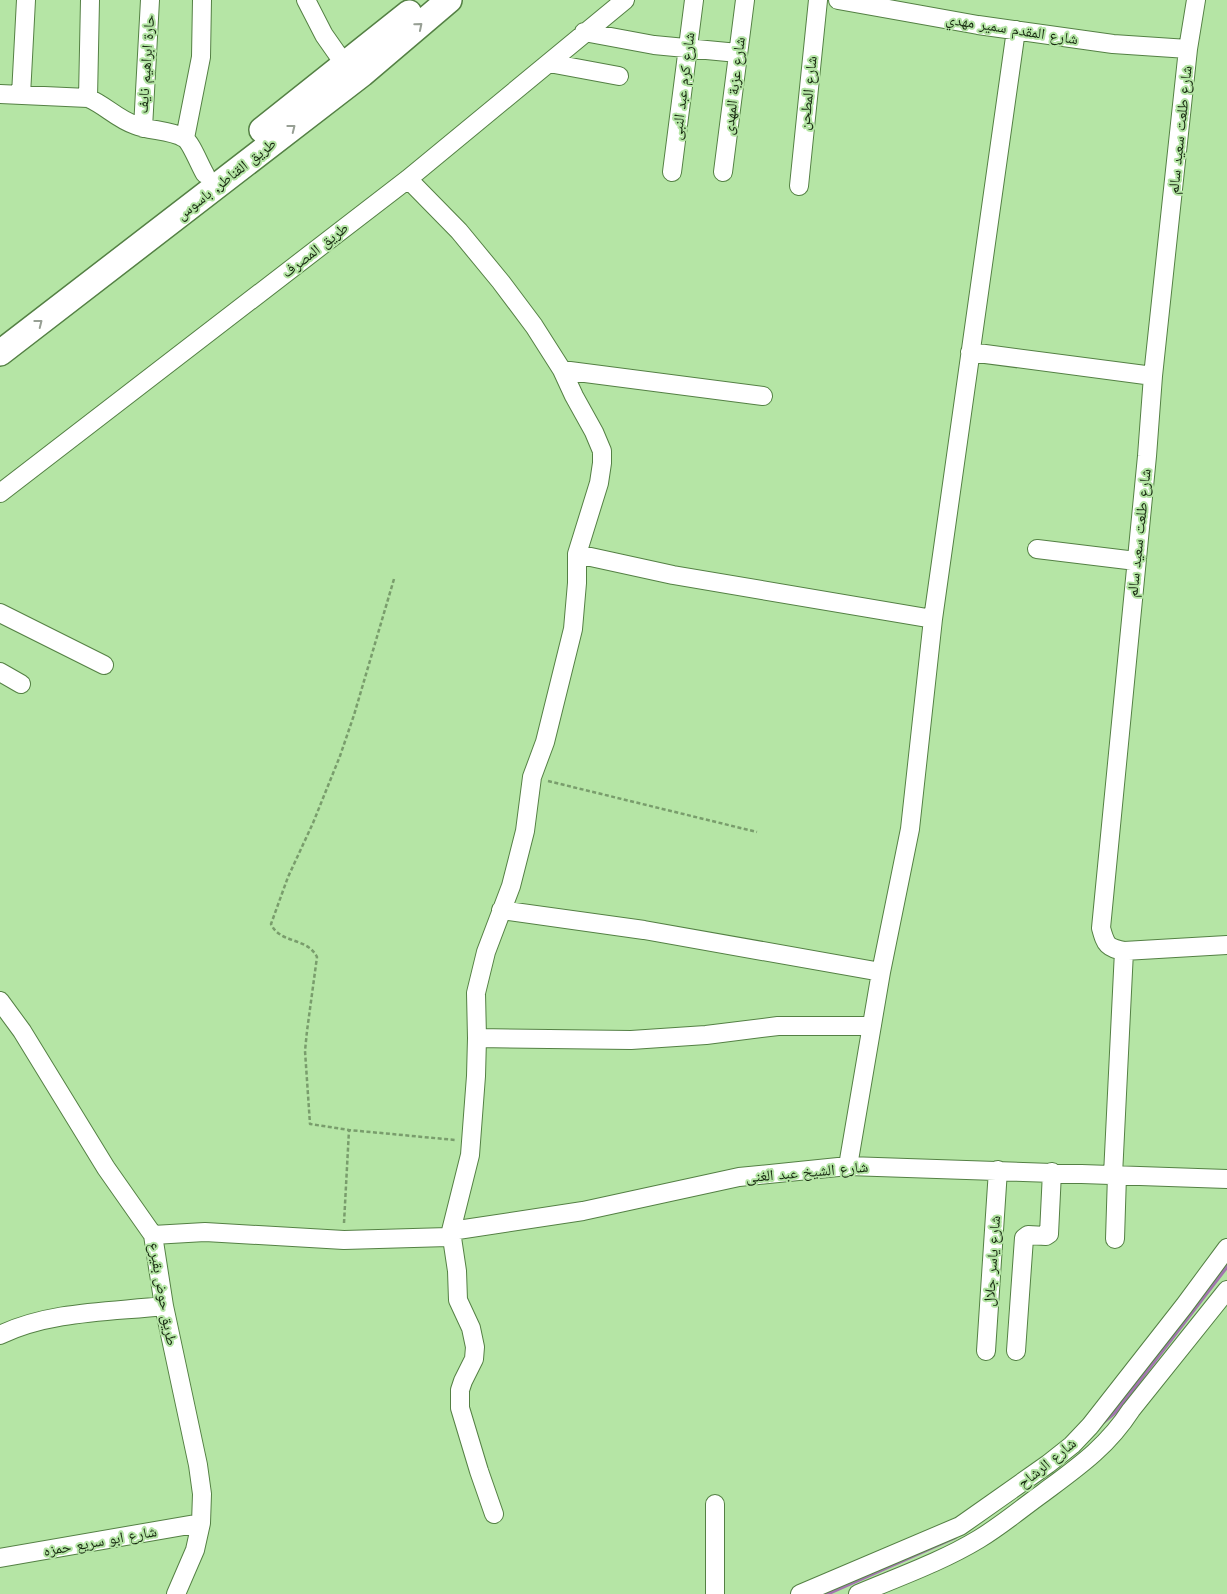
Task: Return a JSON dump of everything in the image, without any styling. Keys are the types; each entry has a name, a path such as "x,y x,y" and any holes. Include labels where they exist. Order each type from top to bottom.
{"main road":[{"name":"طريق القناطر, باسوس","path":"0,332 345,65 424,0"},
{"name":"طريق القناطر, باسوس","path":"0,353 354,80 449,0"}],"street":[{"path":"21,95 26,0"},
{"path":"88,98 90,0"},
{"name":"حارة ابراهيم نايف","path":"142,128 150,0"},
{"path":"202,0 200,64 186,138 205,174"},
{"path":"306,0 324,35 345,65"},
{"name":"طريق المصرف","path":"0,493 408,179 625,0"},
{"name":"شارع كرم عبد النبى","path":"672,172 694,0"},
{"name":"شارع عزبة المهدى","path":"723,172 745,0"},
{"name":"شارع المطحن","path":"799,186 818,0"},
{"name":"شارع المقدم سمير مهدي","path":"838,0 1016,30 1113,44 1188,49"},
{"name":"شارع طلعت سعيد سالم","path":"1124,951 1111,948 1105,943 1101,928 1153,376 1188,49 1196,0"},
{"path":"848,1166 881,972 910,829 933,619 1016,30"},
{"path":"584,32 654,45 738,53"},
{"path":"549,63 619,76"},
{"path":"0,94 88,98 98,102 121,119 142,128 176,134 186,138"},
{"path":"408,179 459,231 534,326 562,370 602,451 602,463 598,482 577,554 577,584 573,629 545,742 532,777 525,831 510,886 480,972 476,994 477,1038 470,1155 451,1231 457,1271 458,1300 471,1328 475,1347 474,1359 461,1385 460,1408 494,1514"},
{"path":"970,352 1153,376"},
{"path":"562,370 763,396"},
{"path":"1037,549 1136,561"},
{"path":"577,554 673,575 933,619"},
{"path":"0,613 104,665"},
{"path":"0,672 21,684"},
{"path":"501,910 652,932 881,972"},
{"path":"1115,1239 1115,1175 1124,951 1227,945"},
{"name":"طريق حوض بقيرع","path":"0,1001 22,1031 106,1168 153,1235 164,1306 198,1465 202,1494 201,1523 195,1550 176,1594"},
{"path":"477,1038 631,1040 706,1036 778,1026 872,1026"},
{"name":"شارع الشيخ عبد الغنى","path":"344,1240 448,1237 451,1231 583,1211 656,1197 739,1177 848,1166 1227,1179"},
{"name":"شارع ياسر جلال","path":"986,1351 998,1170"},
{"path":"1016,1351 1024,1238 1028,1235 1046,1236 1048,1234 1052,1172"},
{"path":"153,1235 205,1232 344,1240"},
{"name":"شارع الرشاح","path":"800,1594 960,1526 1072,1445 1090,1426 1227,1248"},
{"name":"شارع الرشاح","path":"858,1594 978,1540 1083,1464 1118,1430 1131,1410 1227,1290"},
{"path":"0,1335 23,1325 48,1320 83,1314 164,1306"},
{"path":"715,1504 715,1594"},
{"name":"شارع ابو سريع حمزه","path":"0,1558 201,1523"}],"path":[{"path":"394,579 340,756 313,823 288,877 271,924 276,933 307,945 314,951 317,957 306,1051 310,1124 349,1130 471,1142"},
{"path":"532,777 757,832"},
{"path":"344,1240 349,1130"}],"waterway":[{"path":"1103,1422 1115,1412 1227,1266"},
{"path":"826,1594 955,1537"}]}
